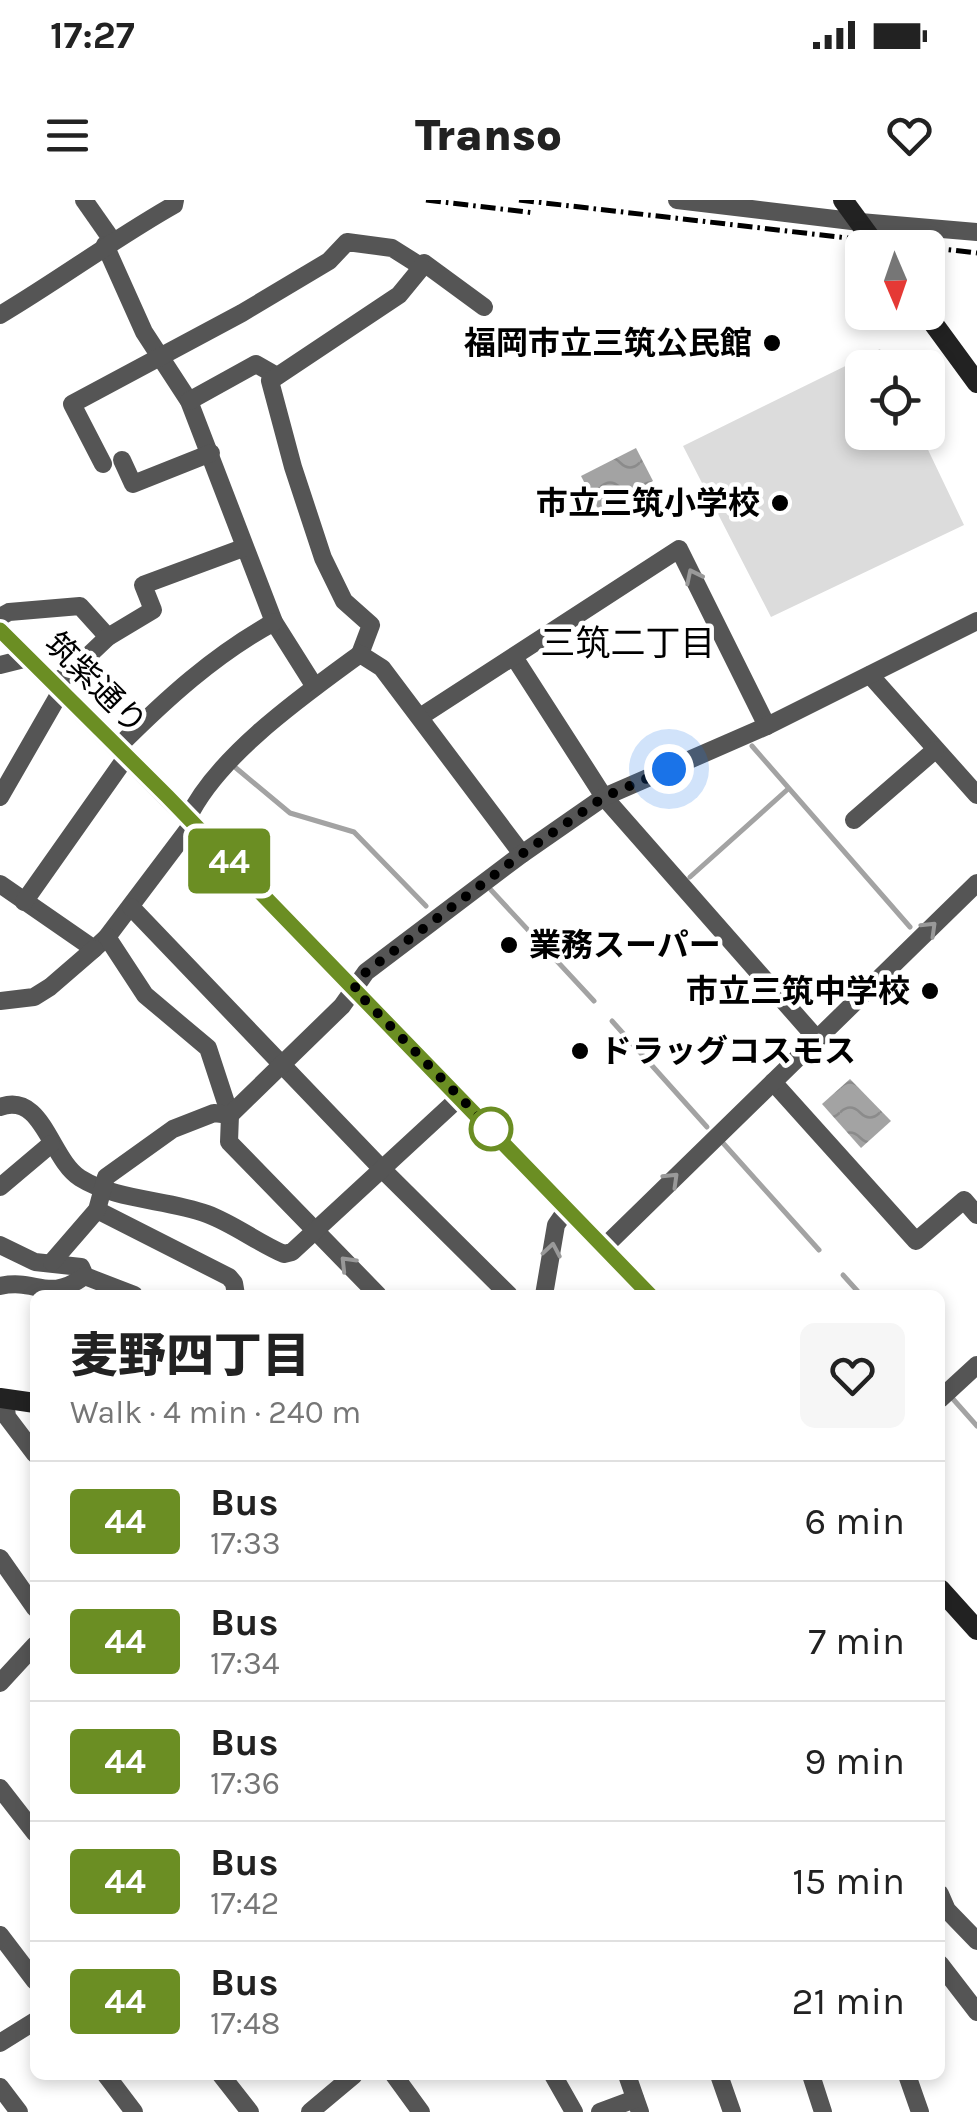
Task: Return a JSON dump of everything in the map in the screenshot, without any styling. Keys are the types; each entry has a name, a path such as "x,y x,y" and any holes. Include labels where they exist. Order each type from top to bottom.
{"street":[{"path":"84,200 160,358 188,401 211,452 243,548 274,622 316,686"},
{"path":"677,200 977,232"},
{"path":"843,200 866,230"},
{"path":"0,315 174,202"},
{"path":"211,452 133,484 112,462 72,404 329,261 347,242 392,248 422,267"},
{"path":"0,1001 34,996 50,988 101,943 131,907 190,820 196,800 230,759 360,654 372,625 344,601 323,558 292,467 270,380 399,295 424,263 484,307"},
{"path":"938,330 977,383"},
{"path":"188,401 256,364 277,376"},
{"path":"0,797 6,779 58,687 108,637 153,610 143,585 243,548"},
{"path":"420,718 680,549 767,726"},
{"path":"0,617 9,612 80,606 108,637"},
{"path":"52,1262 97,1210 106,1177 173,1128 214,1113 230,1115 342,1006 366,972 604,797 767,726 977,621"},
{"path":"24,902 123,752 187,682 232,645 274,622"},
{"name":"筑紫通り","path":"0,630 190,820 644,1290"},
{"path":"360,654 382,668 522,854"},
{"path":"514,657 604,797 818,1039"},
{"path":"0,665 28,658"},
{"path":"870,675 977,795"},
{"path":"854,820 936,750"},
{"path":"604,1248 977,883"},
{"path":"0,884 24,902 101,943 144,995 208,1048 230,1115 229,1142 373,1290"},
{"path":"131,907 503,1290"},
{"path":"773,1082 916,1242 964,1200 977,1215"},
{"path":"0,1107 14,1103 25,1106 76,1176 102,1188 208,1214 284,1254 292,1252 460,1097"},
{"path":"0,1187 6,1178 51,1144"},
{"path":"545,1290 556,1224 567,1208"},
{"path":"97,1210 229,1277 235,1290"},
{"path":"0,1244 35,1262 81,1267 85,1276 121,1290"},
{"path":"56,1290 85,1276"},
{"path":"0,1286 14,1283 47,1290"},
{"path":"945,1394 977,1366"},
{"path":"30,1401 3,1398 7,1417 30,1447"},
{"path":"0,1558 30,1601"},
{"path":"945,1595 977,1630"},
{"path":"0,1682 30,1649"},
{"path":"0,1788 30,1827"},
{"path":"945,1905 977,1941"},
{"path":"0,1936 30,1975"},
{"path":"945,1970 977,2012"},
{"path":"3,2035 30,2023"},
{"path":"110,2080 134,2112"},
{"path":"226,2080 250,2112"},
{"path":"310,2112 348,2080"},
{"path":"398,2080 421,2112"},
{"path":"556,2080 574,2112"},
{"path":"600,2112 638,2105 628,2080"},
{"path":"721,2080 732,2112"},
{"path":"812,2080 823,2112"},
{"path":"908,2080 920,2112"},
{"path":"0,2088 19,2112"}],"shaded area":[{"path":"845,366 845,450 928,450 964,525 771,617 683,446"}],"water":[{"path":"636,448 653,481 598,509 581,476"},
{"path":"850,1079 891,1121 861,1148 822,1104"}],"waterway":[{"path":"752,746 910,927"},
{"path":"236,768 290,813 354,832 426,906"},
{"path":"690,877 788,789"},
{"path":"491,890 594,1001"},
{"path":"612,1021 707,1127"},
{"path":"723,1143 819,1250"},
{"path":"843,1275 856,1290"},
{"path":"953,1399 977,1426"}],"railway":[{"path":"426,200 535,213"},
{"path":"519,200 977,253"}],"bus line":[{"name":"44","path":"0,630 168,797 645,1290"}],"place":[{"name":"福岡市立三筑公民館","path":"772,343"},
{"name":"市立三筑小学校","path":"780,503"},
{"name":"業務スーパー","path":"509,945"},
{"name":"市立三筑中学校","path":"930,991"},
{"name":"ドラッグコスモス","path":"580,1051"}],"district":[{"name":"三筑二丁目","path":"628,643"}],"route":[{"path":"491,1129 354,989 366,972 522,854 604,797 669,769"}]}
